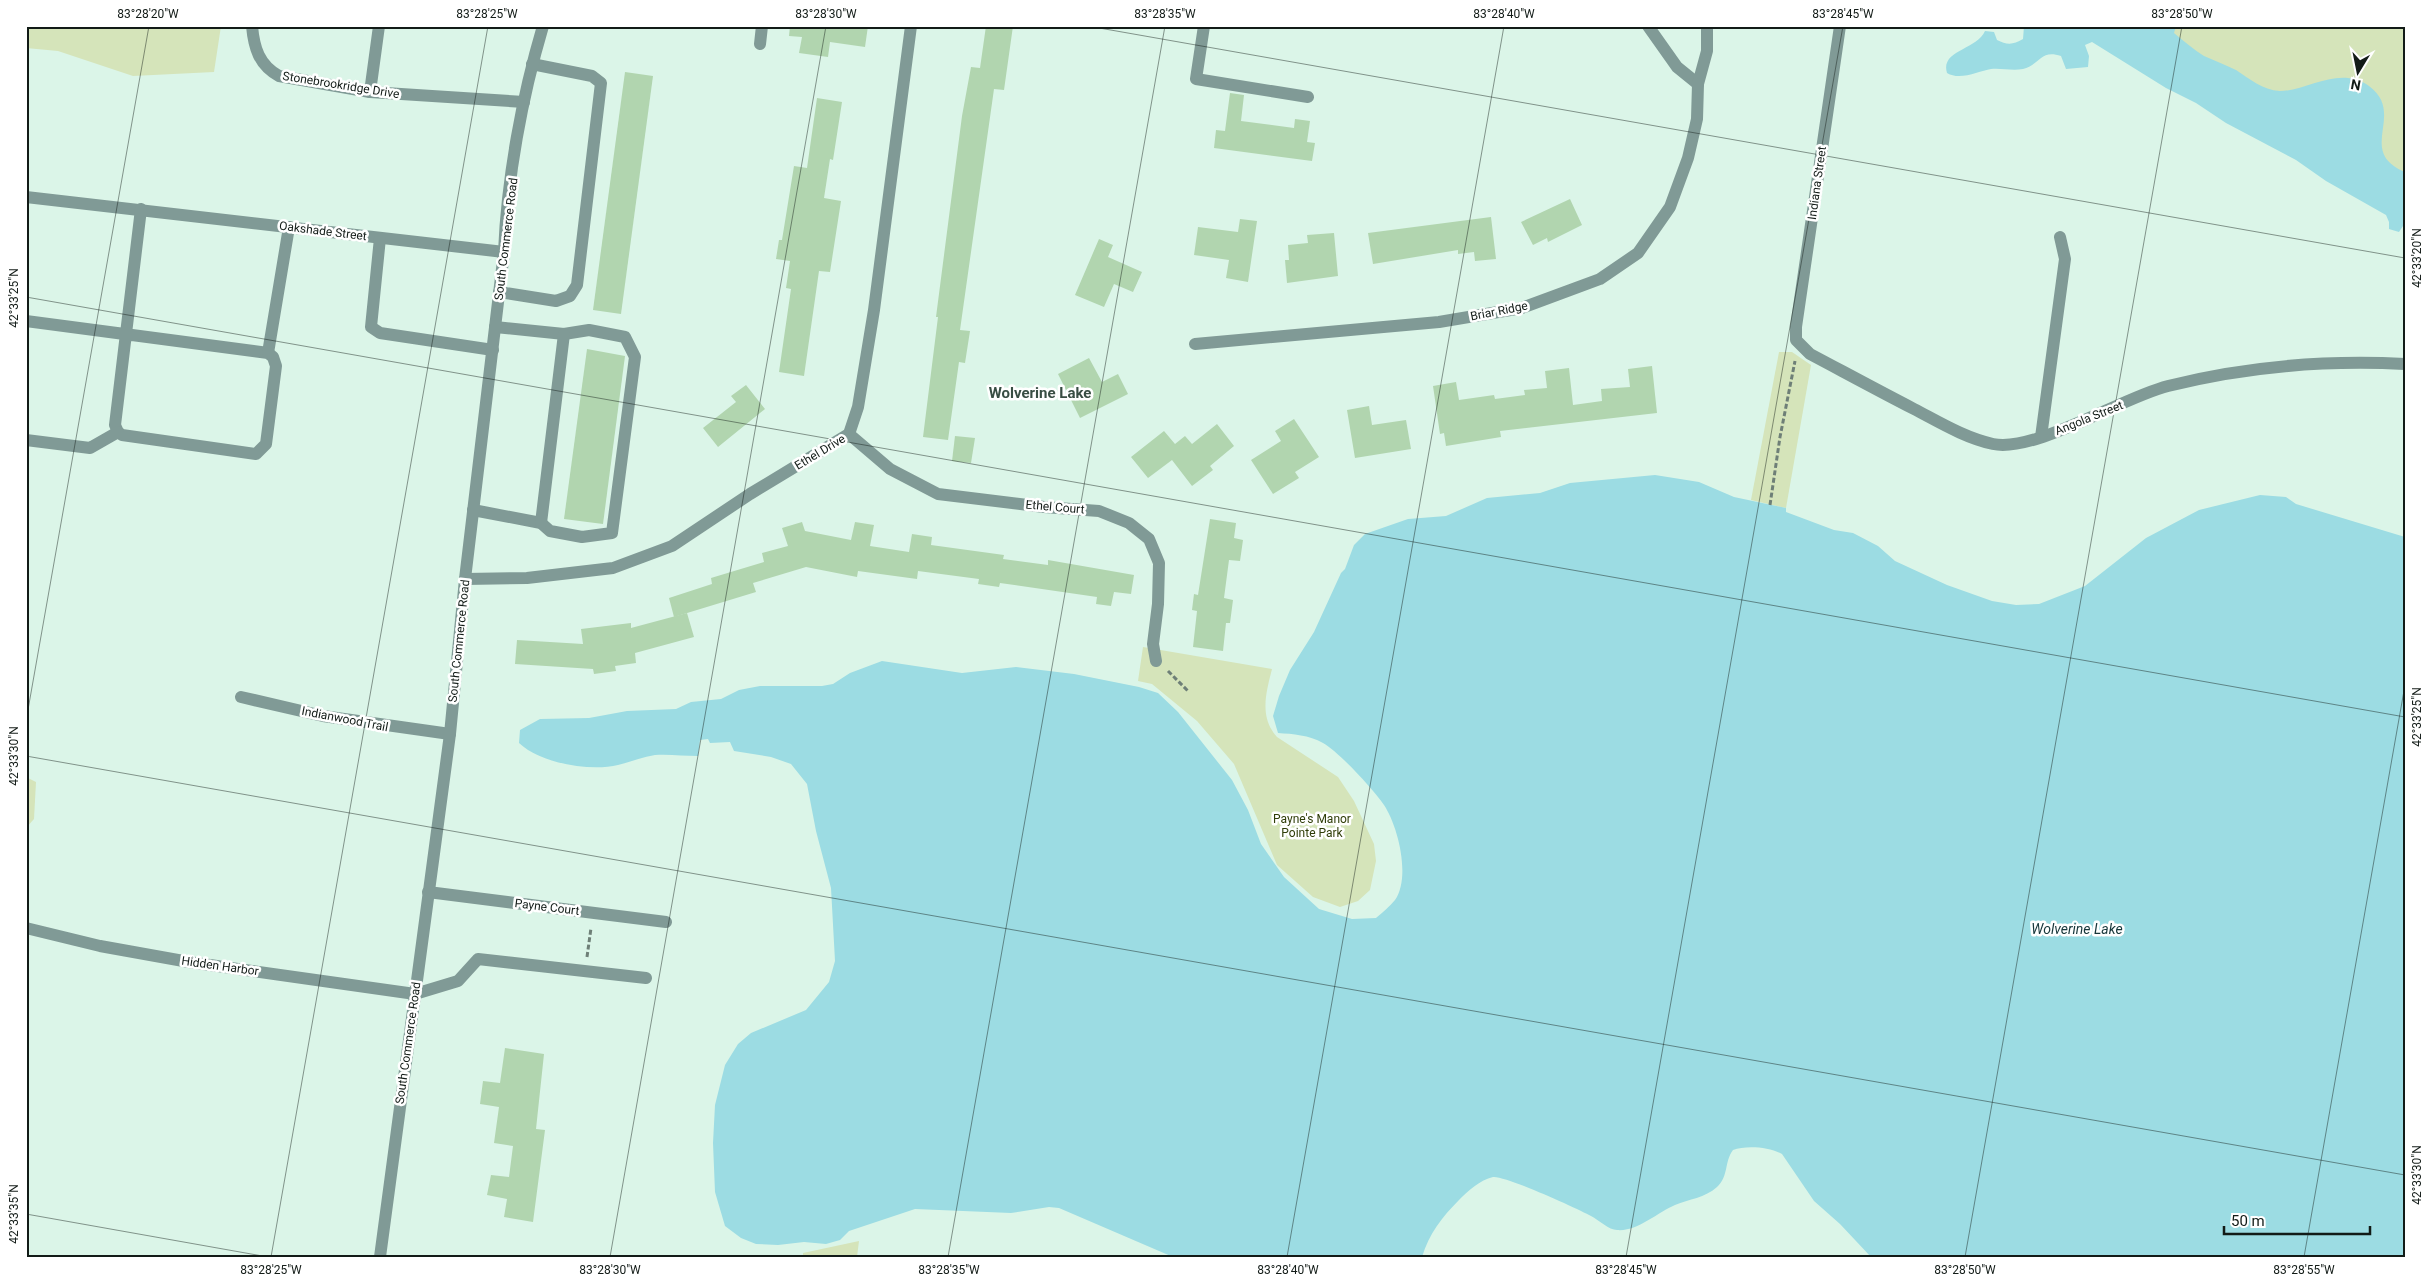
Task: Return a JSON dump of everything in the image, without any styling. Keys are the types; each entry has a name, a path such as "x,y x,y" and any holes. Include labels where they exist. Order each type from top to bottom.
{"street":[{"name":"Stonebrookridge Drive","path":"252,26 260,60 268,71 279,76 370,92 524,102"},
{"path":"370,92 379,26"},
{"name":"South Commerce Road","path":"380,1257 450,734 465,579 500,292 505,226 524,102 543,26"},
{"path":"760,44 762,26"},
{"name":"Ethel Drive","path":"465,579 527,578 613,568 672,546 750,494 849,434 858,407 874,310 911,26"},
{"path":"1204,26 1196,79 1308,96"},
{"path":"1648,26 1677,67 1698,84"},
{"name":"Briar Ridge","path":"1195,344 1439,322 1522,308 1600,279 1638,253 1670,207 1688,158 1697,118 1698,84 1707,51 1707,26"},
{"name":"Indiana Street","path":"1796,340 1796,326 1840,26"},
{"path":"500,292 556,301 570,296 577,285 602,83 592,76 532,64"},
{"name":"Oakshade Street","path":"26,197 504,252"},
{"path":"26,321 126,334 268,353 273,357 276,366 266,444 256,454 122,435 118,432 115,425 126,334 141,209"},
{"path":"268,353 289,227"},
{"path":"2041,437 2065,259 2060,237"},
{"path":"380,238 371,327 380,333 492,350"},
{"path":"473,510 541,523 550,532 582,538 612,533 635,357 625,336 590,330 564,334 495,328"},
{"path":"541,523 564,334"},
{"name":"Angola Street","path":"1796,340 1810,354 1950,428 1994,445 2011,445 2041,437 2166,386 2260,369 2368,362 2405,364"},
{"path":"26,440 90,448 118,432"},
{"name":"Ethel Court","path":"849,434 890,469 938,494 1044,507 1100,511 1129,523 1149,540 1159,563 1158,604 1153,644 1156,661"},
{"name":"Indianwood Trail","path":"241,697 324,716 450,734"},
{"name":"Payne Court","path":"428,892 666,922"},
{"name":"Hidden Harbor","path":"26,928 100,946 189,962 415,994"},
{"path":"415,994 458,981 478,959 646,978"}],"path":[{"path":"1770,505 1780,437 1795,369 1796,340"},
{"path":"1156,661 1189,692"},
{"path":"586,971 593,913"}],"green space":[{"path":"26,26 221,26 214,72 133,76 58,51 26,48"},
{"path":"2164,26 2405,26 2405,184 2169,56"},
{"path":"1779,352 1792,352 1811,365 1786,508 1751,500"},
{"name":"Payne's Manor Pointe Park","path":"1143,647 1272,669 1266,696 1266,713 1271,729 1277,737 1338,777 1354,801 1374,844 1376,861 1370,890 1358,901 1340,907 1313,897 1277,865 1234,764 1197,721 1152,684 1138,681"},
{"path":"26,777 36,782 34,819 26,828"},
{"path":"859,1241 857,1257 803,1257 803,1253"}],"water":[{"path":"2024,26 2176,26 2174,33 2200,54 2236,70 2256,84 2268,89 2291,90 2335,78 2358,80 2369,86 2379,97 2384,108 2382,143 2384,154 2391,163 2405,172 2405,223 2399,232 2389,229 2386,215 2326,181 2296,160 2226,123 2196,103 2166,88 2092,42 2085,45 2089,56 2088,67 2066,69 2061,56 2054,54 2044,56 2023,69 1991,69 1963,76 1947,73 1946,65 1949,59 1975,42 1985,31 1994,32 1997,40 2001,42 2013,43 2023,39"},
{"name":"Wolverine Lake","path":"1655,475 1699,482 1734,497 1786,508 1786,512 1834,530 1853,533 1878,546 1895,561 1947,585 1992,601 2016,605 2039,604 2085,586 2146,538 2199,510 2260,495 2286,497 2296,504 2405,537 2405,1257 1871,1257 1840,1224 1814,1201 1782,1154 1765,1148 1751,1147 1733,1150 1728,1159 1721,1183 1712,1191 1668,1208 1640,1225 1625,1230 1611,1228 1584,1212 1511,1181 1493,1177 1488,1178 1470,1190 1447,1213 1432,1233 1422,1257 1173,1257 1059,1208 1049,1207 1011,1213 915,1209 849,1231 840,1240 826,1244 804,1242 778,1245 756,1244 741,1238 725,1226 715,1192 713,1143 715,1105 725,1065 738,1044 751,1033 806,1010 829,982 835,961 831,888 816,831 807,784 791,764 771,757 734,751 730,742 710,743 708,739 700,740 698,756 655,755 618,765 594,767 566,764 539,756 519,743 520,730 540,719 589,718 627,711 676,709 691,702 721,699 739,690 760,686 822,686 833,684 850,673 882,661 962,673 1016,667 1074,674 1139,687 1158,693 1178,712 1232,780 1248,810 1261,844 1284,877 1319,909 1352,919 1376,918 1395,900 1400,890 1402,878 1401,852 1389,814 1372,790 1338,754 1323,743 1312,738 1278,733 1273,716 1290,670 1314,632 1341,573 1345,569 1354,545 1365,534 1408,519 1446,516 1487,498 1540,493 1570,483"}],"building":[{"path":"790,26 868,26 865,47 830,42 828,57 799,53 802,37 789,36"},
{"path":"986,26 1013,26 1004,90 994,89 960,330 970,331 965,363 959,362 948,440 923,437 938,317 936,317 962,116 971,67 980,68"},
{"path":"625,72 653,76 621,314 593,310"},
{"path":"1230,93 1244,95 1241,121 1294,128 1295,119 1310,121 1307,142 1315,143 1312,161 1214,148 1216,130 1225,131"},
{"path":"817,98 842,102 833,160 830,159 824,198 841,201 830,272 819,271 804,376 779,372 791,289 786,288 790,261 776,259 779,240 782,240 794,166 807,168"},
{"path":"1570,199 1582,225 1548,242 1547,238 1533,245 1521,222"},
{"path":"1491,217 1496,259 1475,261 1474,252 1458,254 1458,250 1373,264 1368,233"},
{"path":"1240,219 1257,221 1248,282 1226,278 1229,260 1194,255 1198,227 1238,232"},
{"path":"1334,233 1338,276 1287,283 1285,260 1289,260 1288,245 1308,243 1307,235"},
{"path":"1099,239 1113,245 1108,257 1142,272 1133,292 1114,284 1104,307 1075,295"},
{"path":"587,349 625,356 603,524 564,519"},
{"path":"1089,358 1102,382 1118,374 1128,394 1080,418 1058,374"},
{"path":"1652,366 1657,413 1500,431 1501,437 1446,446 1444,433 1440,434 1433,386 1456,382 1459,400 1494,395 1495,399 1525,395 1524,390 1547,388 1545,371 1569,368 1573,405 1602,401 1601,389 1630,387 1628,369"},
{"path":"746,385 765,409 718,447 703,428 736,402 731,396"},
{"path":"1369,406 1372,425 1406,420 1411,449 1355,458 1347,410"},
{"path":"1294,419 1319,457 1295,472 1299,478 1273,494 1251,460 1281,441 1275,431"},
{"path":"1217,424 1234,446 1210,466 1213,470 1192,486 1172,460 1148,478 1131,457 1164,431 1175,444 1185,436 1192,444"},
{"path":"955,436 975,438 971,463 952,461"},
{"path":"1210,519 1236,523 1234,538 1243,540 1240,561 1229,560 1224,598 1233,600 1230,623 1226,623 1223,651 1193,647 1197,611 1192,610 1194,594 1198,595"},
{"path":"802,522 805,531 851,540 855,522 874,525 870,546 909,552 912,534 932,537 931,545 1004,555 1003,559 1048,565 1048,560 1134,575 1131,594 1114,592 1111,606 1096,604 1097,597 1000,583 999,587 978,584 979,579 918,571 917,579 858,571 857,577 806,567 753,583 756,592 674,617 669,598 712,584 711,578 764,562 762,553 788,546 782,528"},
{"path":"687,613 694,637 635,653 636,663 615,666 616,671 594,674 593,669 515,664 517,640 583,644 581,629 631,623 631,628"},
{"path":"505,1048 544,1054 536,1129 545,1130 533,1222 504,1217 507,1199 487,1195 491,1175 509,1177 513,1146 494,1143 499,1107 480,1104 483,1081 500,1083"}],"district":[{"name":"Wolverine Lake","path":"1040,393"}]}
